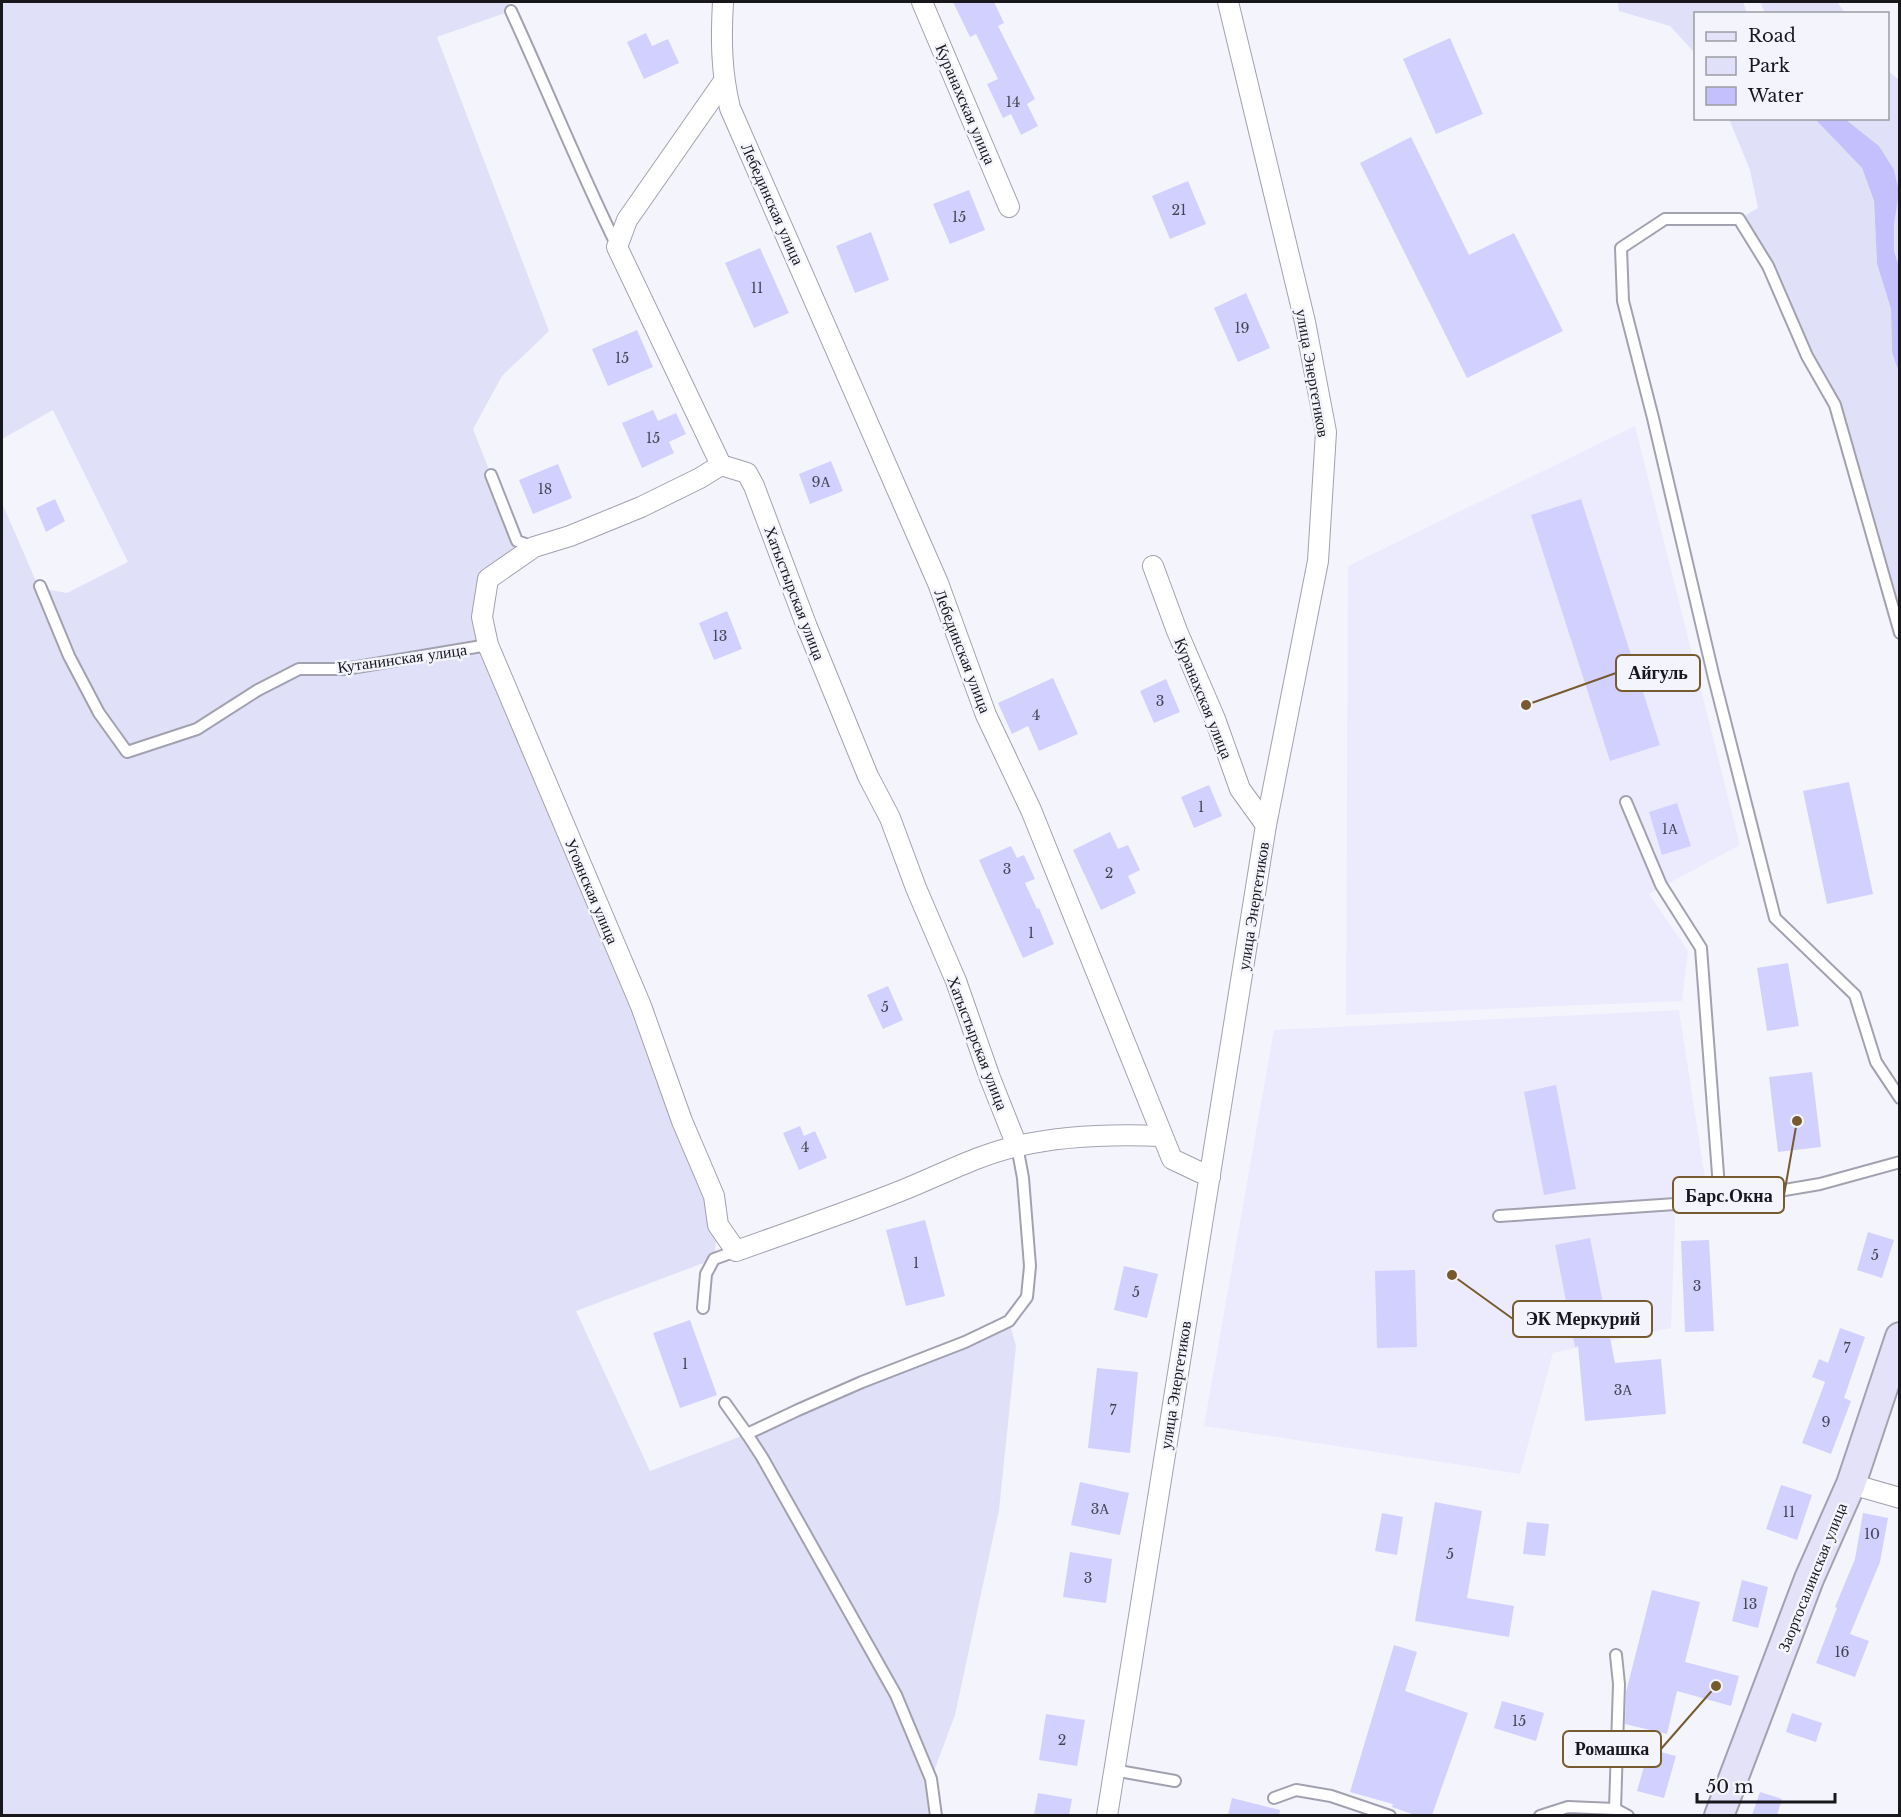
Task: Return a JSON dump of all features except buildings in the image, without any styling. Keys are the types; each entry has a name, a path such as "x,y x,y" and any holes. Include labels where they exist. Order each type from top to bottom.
{"street":[{"name":"Лебединская улица","path":"723,2 721,48 724,81 730,108 938,583 986,715 1031,810 1172,1159 1210,1177"},
{"name":"Куранахская улица","path":"922,2 1010,207"},
{"name":"улица Энергетиков","path":"1107,1815 1266,825 1318,561 1326,432 1305,322 1228,2"},
{"path":"721,465 617,247 627,220 724,81"},
{"name":"Угоянская улица","path":"721,465 641,507 570,536 534,547 488,579 482,617 488,645 641,1006 682,1121 714,1196 718,1225 736,1251"},
{"name":"Хатыстырская улица","path":"721,465 747,473 754,486 807,627 868,776 890,818 916,888 956,981 1017,1146"},
{"name":"Куранахская улица","path":"1153,566 1177,631 1215,719 1240,789 1266,825"},
{"path":"736,1251 861,1207 978,1157 1017,1146 1057,1139 1123,1134 1162,1136"},
{"name":"Заортосалинская улица","path":"1719,1815 1809,1579 1851,1484 1899,1337"},
{"path":"1851,1484 1899,1498"}],"lane":[{"path":"511,11 586,183 617,247"},
{"path":"1899,633 1835,405 1807,356 1768,266 1739,219 1665,219 1621,248 1623,301 1714,678 1775,918 1855,995 1876,1062 1899,1098"},
{"path":"491,475 517,541 534,547"},
{"name":"Кутанинская улица","path":"40,586 69,656 99,713 127,752 197,729 258,690 299,669 345,669 488,645"},
{"path":"1626,802 1661,885 1701,948 1720,1202"},
{"path":"747,1434 851,1386 965,1342 1009,1321 1027,1297 1030,1266 1023,1178 1017,1146"},
{"path":"1499,1216 1720,1202 1820,1184 1899,1162"},
{"path":"703,1308 706,1274 714,1259 736,1251"},
{"path":"725,1402 762,1457 896,1695 931,1779 936,1815"},
{"path":"1615,1809 1619,1684 1616,1655"},
{"path":"1113,1770 1175,1781"},
{"path":"1274,1798 1296,1790 1331,1796 1390,1815"},
{"path":"1540,1815 1568,1807 1615,1809 1628,1815"}],"shaded area":[{"path":"1635,426 1740,845 1649,894 1688,951 1682,1001 1346,1015 1348,566"},
{"path":"1679,1010 1705,1178 1673,1186 1675,1222 1671,1328 1553,1353 1520,1474 1204,1426 1274,1030"}],"green space":[{"path":"2,2 508,2 511,11 437,37 549,331 502,376 473,429 517,541 534,547 488,579 482,617 718,1225 714,1259 576,1311 650,1471 747,1434 1009,1321 1016,1346 999,1510 955,1715 931,1779 936,1815 2,1815 2,503 39,588 67,593 128,562 53,410 2,439"},
{"path":"1618,2 1743,2 1747,12 1694,12 1694,52 1670,26 1619,11"},
{"path":"1760,2 1837,2 1844,12 1765,12"},
{"path":"1889,72 1899,80 1899,270 1894,251 1894,224 1879,146 1846,120 1889,120"},
{"path":"1729,120 1816,120 1862,168 1874,202 1877,264 1891,309 1892,352 1899,373 1899,633 1835,405 1739,219 1758,208 1750,170"}],"water":[{"path":"1816,120 1846,120 1879,146 1894,170 1899,192 1894,224 1894,251 1900,270 1899,373 1892,352 1891,309 1877,264 1874,201 1862,168"}],"place":[{"name":"Айгуль","path":"1526,705"},
{"name":"Барс.Окна","path":"1797,1121"},
{"name":"ЭК Меркурий","path":"1452,1275"},
{"name":"Ромашка","path":"1716,1686"}]}
